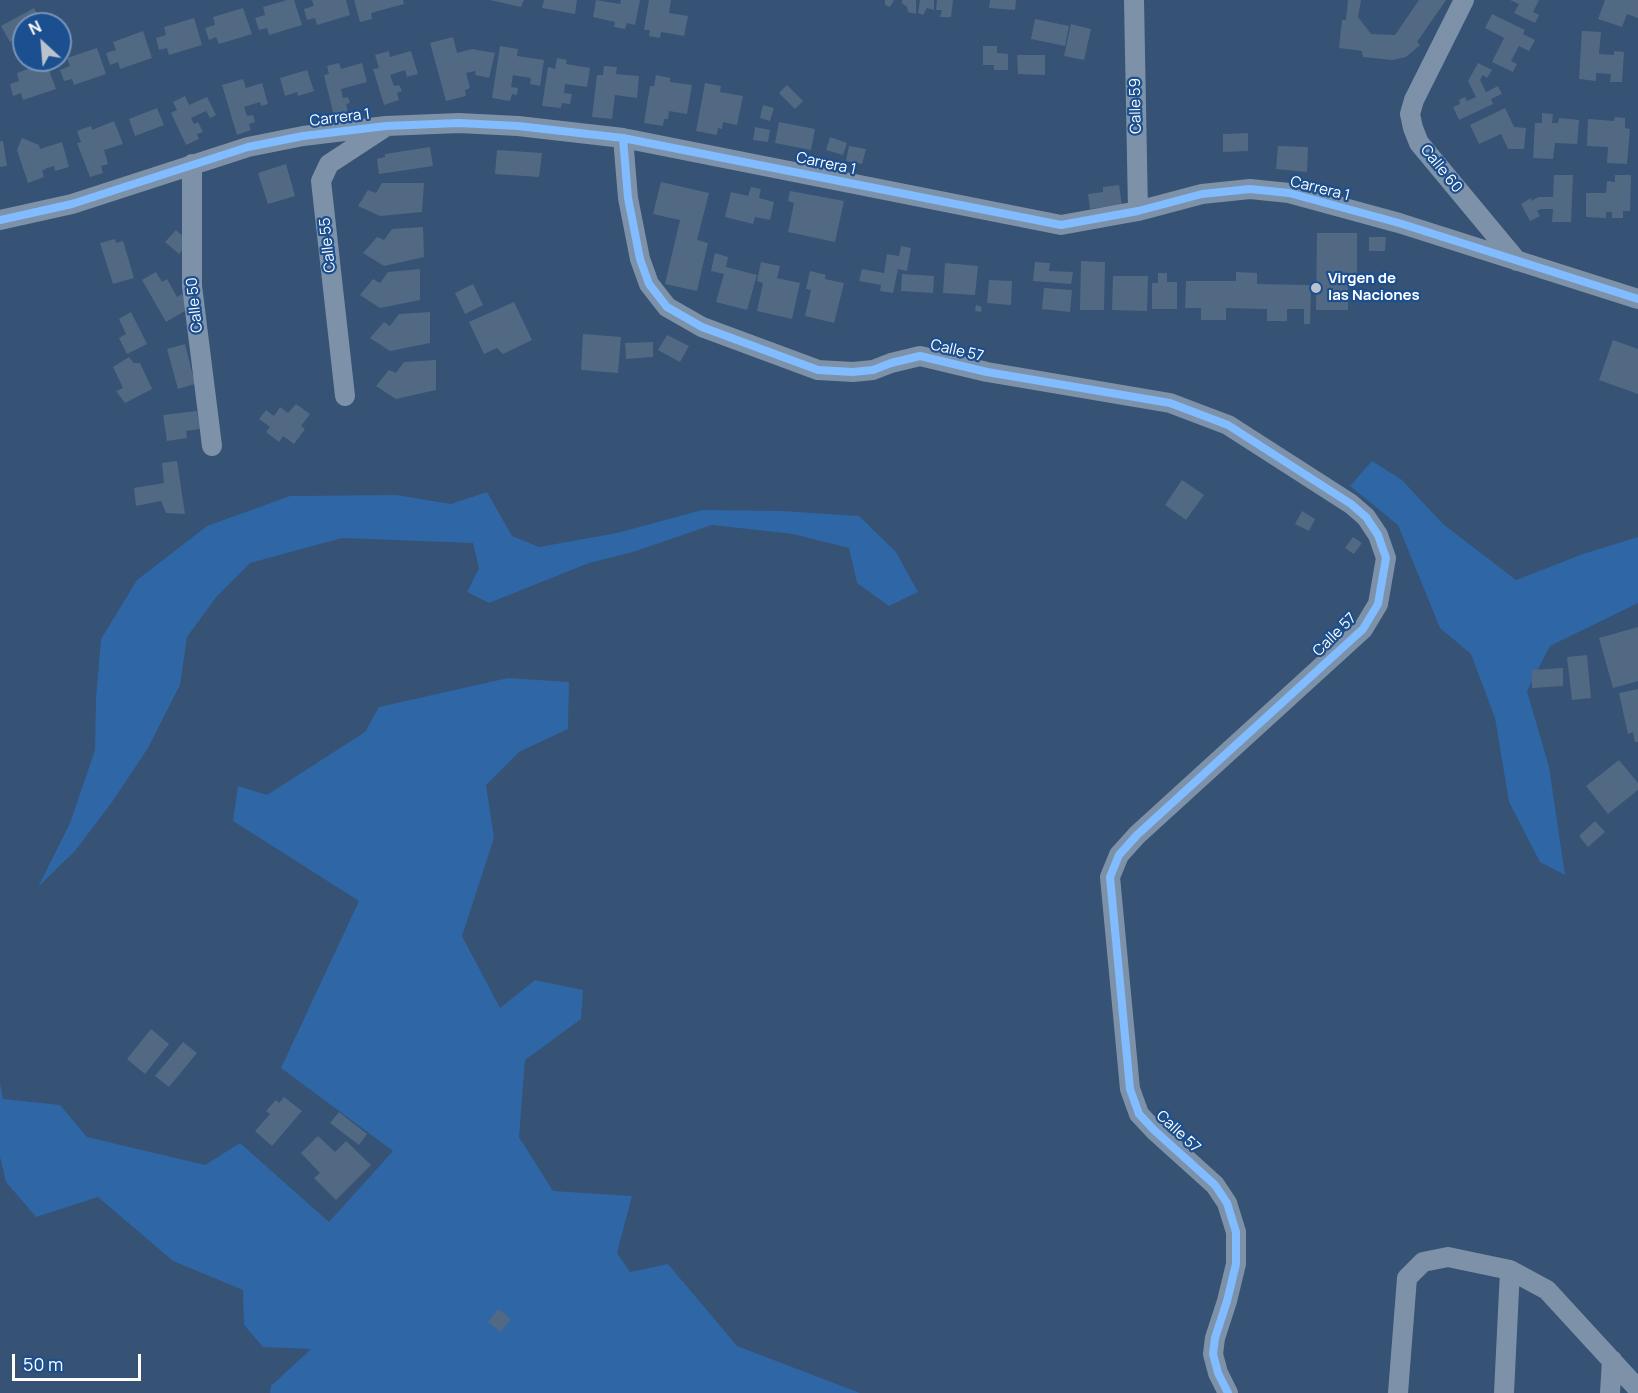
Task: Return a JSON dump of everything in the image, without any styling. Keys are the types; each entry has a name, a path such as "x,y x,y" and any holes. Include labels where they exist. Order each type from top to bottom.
{"street":[{"name":"Calle 59","path":"1134,0 1138,211"},
{"name":"Calle 60","path":"1464,0 1414,100 1410,114 1419,143 1517,261"},
{"name":"Carrera 1","path":"0,220 72,204 248,147 303,136 386,126 459,123 518,126 623,138 1061,225 1138,211 1202,194 1250,189 1289,193 1399,223 1638,299"},
{"name":"Calle 55","path":"345,396 321,181 329,165 386,126"},
{"name":"Calle 57","path":"623,138 628,198 640,259 650,284 668,307 702,327 818,370 853,372 873,370 921,356 987,372 1170,403 1228,425 1351,504 1366,518 1378,535 1386,558 1378,604 1363,629 1137,835 1119,855 1110,877 1130,1089 1139,1114 1215,1185 1227,1203 1236,1233 1236,1264 1215,1338 1213,1354 1218,1373 1228,1393"},
{"name":"Calle 50","path":"192,164 192,286 212,446"},
{"path":"1398,1393 1407,1278 1423,1262 1448,1257 1510,1270 1547,1290 1638,1389"},
{"path":"1504,1393 1510,1270"},
{"path":"1610,1393 1612,1360"}],"shaded area":[{"path":"1372,461 1402,480 1443,524 1516,580 1583,554 1638,537 1638,603 1550,646 1527,691 1549,767 1565,875 1540,862 1509,802 1495,718 1471,654 1440,628 1398,525 1350,486"},
{"path":"487,492 512,536 539,547 617,533 702,510 782,511 859,516 896,552 918,592 889,606 857,583 849,548 793,534 712,525 633,552 589,563 489,603 467,592 479,568 473,543 342,538 250,563 217,596 187,637 180,685 148,748 112,802 75,851 38,887 70,823 95,750 101,639 137,580 207,526 290,496 396,495 451,504"},
{"path":"508,678 569,682 568,729 519,752 486,785 494,838 462,936 500,1008 535,980 583,990 581,1019 525,1060 519,1137 553,1191 632,1196 617,1253 630,1272 668,1264 737,1346 860,1393 270,1393 271,1386 311,1349 263,1347 244,1325 243,1290 173,1261 98,1197 36,1217 6,1182 0,1157 0,1083 3,1099 60,1105 87,1137 205,1165 240,1143 329,1222 393,1151 281,1068 359,901 233,821 238,786 267,795 365,732 379,707"}],"building":[{"path":"294,0 302,25 269,35 267,28 259,30 255,18 265,15 263,7"},
{"path":"312,0 346,0 350,15 317,25 315,18 307,20 304,9 314,6"},
{"path":"354,0 403,0 404,4 371,13 372,19 360,22"},
{"path":"490,0 524,0 521,7"},
{"path":"544,0 577,0 575,14 542,8"},
{"path":"596,0 620,4 621,0 640,0 635,25 627,23 625,29 614,27 615,22 593,17"},
{"path":"649,0 671,0 669,13 688,16 684,36 661,32 660,38 649,36 650,30 644,30"},
{"path":"885,0 894,0 890,7 885,5"},
{"path":"902,0 916,0 916,14 908,12"},
{"path":"920,0 934,0 934,10 927,8 923,15 918,13"},
{"path":"937,0 953,0 951,17 940,17 942,10 936,10"},
{"path":"990,0 1016,0 1015,10 989,8"},
{"path":"1348,0 1361,0 1358,17 1371,34 1395,35 1419,0 1446,0 1417,42 1420,45 1406,57 1392,60 1363,57 1362,51 1339,48 1342,20 1346,20"},
{"path":"1510,0 1539,0 1533,12 1539,15 1535,23 1514,13 1519,4"},
{"path":"1605,0 1638,0 1638,18 1627,14 1622,27 1598,19"},
{"path":"243,8 252,34 219,44 216,37 209,40 205,28 215,25 213,17"},
{"path":"1492,14 1525,30 1523,34 1535,40 1529,51 1519,46 1511,61 1517,64 1513,72 1492,62 1504,38 1485,28"},
{"path":"194,18 202,45 169,55 167,48 159,50 156,38 166,35 164,27"},
{"path":"1035,19 1069,26 1065,46 1031,39"},
{"path":"12,20 12,41 10,42 1,26"},
{"path":"1071,24 1091,29 1084,60 1064,56"},
{"path":"143,31 152,58 120,69 118,62 110,65 106,53 116,50 113,42"},
{"path":"1582,31 1601,32 1599,54 1614,55 1614,51 1624,52 1622,82 1610,82 1611,74 1596,73 1596,81 1579,79"},
{"path":"453,37 457,53 472,49 495,53 489,78 475,75 476,71 466,73 470,88 465,90 466,96 446,101 430,43"},
{"path":"500,46 518,49 517,56 544,60 540,86 530,84 531,78 513,75 511,87 518,88 517,95 512,94 510,101 492,98"},
{"path":"983,46 997,46 997,53 1008,54 1008,70 994,70 994,65 983,65"},
{"path":"97,48 106,74 74,85 72,79 64,81 61,72 72,72 72,56"},
{"path":"389,51 390,57 411,51 418,74 407,77 405,70 390,75 394,86 399,85 402,91 397,93 399,100 384,105 373,69 379,68 375,55"},
{"path":"1017,55 1045,55 1045,75 1018,74"},
{"path":"557,58 567,60 566,64 590,68 587,87 565,84 564,93 572,94 570,104 562,103 561,108 542,106 548,67 555,69"},
{"path":"339,63 341,69 362,63 367,82 341,89 343,98 348,97 350,103 346,104 348,113 334,116 324,75 329,74 327,66"},
{"path":"1478,63 1492,70 1487,78 1483,75 1480,80 1486,92 1498,86 1502,94 1491,99 1493,104 1459,120 1453,107 1460,104 1459,100 1465,97 1467,101 1476,97 1468,81"},
{"path":"604,66 617,67 616,74 639,76 637,98 615,95 612,119 592,117 597,75 603,75"},
{"path":"307,70 314,91 298,96 297,92 285,96 280,78"},
{"path":"50,72 56,89 23,100 21,93 13,96 10,84 19,81 17,73"},
{"path":"656,75 670,78 670,82 692,85 687,114 669,111 668,119 664,119 663,126 644,123 650,86 654,86"},
{"path":"243,79 246,88 262,83 268,104 261,106 260,102 244,107 247,116 253,115 255,122 249,124 251,130 237,135 222,85"},
{"path":"705,83 721,86 720,92 743,96 737,125 723,122 722,129 718,128 717,135 696,131"},
{"path":"787,85 803,101 795,109 779,93"},
{"path":"185,96 189,105 207,97 216,115 210,118 206,111 191,118 194,124 198,122 203,132 197,134 199,139 186,145 171,113 177,110 173,102"},
{"path":"763,105 774,108 770,121 760,118"},
{"path":"157,108 164,125 135,136 129,119"},
{"path":"1505,108 1514,127 1526,128 1524,149 1508,149 1501,134 1479,144 1470,125"},
{"path":"1542,113 1553,114 1552,123 1558,123 1559,118 1579,120 1577,144 1555,143 1553,159 1533,158 1535,123 1542,123"},
{"path":"1615,117 1625,118 1625,128 1630,129 1627,164 1607,163 1608,147 1587,146 1588,119 1614,121"},
{"path":"114,121 123,144 104,150 108,164 101,166 103,173 90,177 77,143 81,142 77,131 91,126 92,130"},
{"path":"779,122 815,129 811,150 775,143"},
{"path":"755,127 770,130 768,142 753,140"},
{"path":"1248,133 1248,151 1223,152 1223,134"},
{"path":"830,137 847,143 843,155 826,150"},
{"path":"22,138 39,145 40,149 62,142 69,167 55,171 54,166 47,168 42,171 44,177 28,183 17,150"},
{"path":"0,141 3,141 7,166 0,167"},
{"path":"849,146 866,149 862,164 846,161"},
{"path":"1278,146 1308,147 1307,172 1276,169"},
{"path":"430,147 433,166 379,174 377,159 385,157 385,154"},
{"path":"497,150 542,153 539,177 495,174"},
{"path":"286,164 295,196 268,204 258,173"},
{"path":"1554,175 1573,175 1571,222 1552,222 1553,209 1537,211 1540,216 1530,221 1521,204 1531,198 1532,201 1538,197 1553,197"},
{"path":"1615,175 1631,175 1630,211 1623,211 1623,218 1612,218 1612,212 1606,212 1606,218 1586,217 1586,193 1606,193 1607,181 1615,182"},
{"path":"661,182 709,193 697,240 708,243 697,291 665,284 680,220 653,214"},
{"path":"382,183 424,183 422,212 380,216 358,206 368,190 376,193"},
{"path":"1119,185 1122,205 1090,209 1088,194 1103,192 1103,187"},
{"path":"751,187 761,189 759,198 774,202 770,220 755,217 753,224 725,217 731,192 748,196"},
{"path":"790,191 844,201 835,242 788,232 794,203 788,201"},
{"path":"423,227 424,257 384,266 363,253 377,237 384,240 392,229"},
{"path":"176,230 189,242 179,254 165,242"},
{"path":"1317,233 1357,233 1357,275 1348,274 1348,310 1316,310"},
{"path":"1369,237 1386,237 1385,251 1369,251"},
{"path":"115,239 116,243 123,241 134,278 113,284 100,243"},
{"path":"901,246 911,248 907,271 898,269 893,293 880,291 881,285 859,281 862,269 884,273 887,254 899,256"},
{"path":"715,253 728,257 726,267 757,275 747,310 716,302 724,274 711,271"},
{"path":"1081,261 1105,262 1104,310 1080,310"},
{"path":"761,262 780,266 777,278 800,283 792,319 757,311 763,283 757,281"},
{"path":"1035,262 1050,263 1049,271 1073,272 1071,284 1033,281"},
{"path":"945,263 978,266 975,295 943,293"},
{"path":"420,269 420,300 380,308 360,295 373,279 380,283 388,272"},
{"path":"810,271 826,275 825,279 844,283 834,323 805,316 811,290 806,289"},
{"path":"156,272 162,282 167,279 177,297 182,294 190,308 166,322 142,280"},
{"path":"1236,272 1257,273 1257,284 1311,285 1310,324 1304,324 1304,309 1287,309 1287,321 1267,321 1267,309 1226,308 1226,320 1201,320 1201,308 1185,308 1186,281 1236,281"},
{"path":"1158,273 1167,273 1167,282 1177,282 1177,309 1152,309 1152,283 1158,283"},
{"path":"902,274 934,276 933,293 901,291"},
{"path":"1113,276 1148,276 1147,311 1112,310"},
{"path":"989,280 1012,281 1011,305 987,303"},
{"path":"473,284 483,305 465,314 455,293"},
{"path":"1044,288 1072,290 1070,312 1042,309"},
{"path":"514,302 532,340 503,354 497,348 484,354 469,322"},
{"path":"976,305 982,307 981,312 975,311"},
{"path":"131,312 147,344 127,354 119,338 126,334 119,319"},
{"path":"430,312 430,343 390,351 370,338 384,322 390,326 399,314"},
{"path":"583,334 621,337 618,373 581,370"},
{"path":"667,335 689,346 680,362 658,350"},
{"path":"1613,340 1638,349 1638,394 1599,380"},
{"path":"653,342 653,357 626,359 625,343"},
{"path":"185,344 195,384 178,389 167,349"},
{"path":"129,357 134,363 140,363 152,389 125,403 116,391 123,388 113,367"},
{"path":"436,360 436,390 396,399 376,386 389,370 396,373 404,362"},
{"path":"296,404 310,414 301,426 305,429 294,444 283,436 279,442 266,432 270,427 259,419 266,410 274,416 280,407 288,413"},
{"path":"197,411 200,429 186,431 187,438 167,441 163,415"},
{"path":"177,461 185,514 166,513 161,501 136,506 134,488 164,483 162,463"},
{"path":"1182,480 1204,495 1186,520 1165,505"},
{"path":"1302,511 1315,519 1309,531 1295,524"},
{"path":"1353,537 1362,543 1354,554 1345,548"},
{"path":"1638,627 1638,681 1613,688 1599,638"},
{"path":"1587,655 1591,698 1572,700 1567,657"},
{"path":"1563,668 1563,686 1532,688 1532,670"},
{"path":"1638,689 1638,742 1635,742 1633,732 1628,734 1619,693"},
{"path":"1619,760 1638,783 1638,790 1608,814 1586,786"},
{"path":"1595,821 1605,832 1588,847 1579,836"},
{"path":"151,1029 169,1044 145,1074 127,1059"},
{"path":"183,1042 197,1053 169,1087 155,1076"},
{"path":"284,1097 302,1111 272,1146 255,1131 270,1114 266,1111 276,1100 279,1103"},
{"path":"339,1112 367,1134 359,1145 330,1123"},
{"path":"318,1136 335,1152 346,1141 371,1165 336,1200 314,1178 320,1173 301,1153"},
{"path":"498,1309 511,1319 501,1332 488,1322"}],"cycle path":[{"path":"0,220 72,204 248,147 303,136 386,126 459,123 518,126 623,138 1061,225 1138,211 1202,194 1250,189 1289,193 1399,223 1638,299"},
{"path":"623,138 628,198 640,259 649,284 667,307 702,327 818,370 853,372 873,370 920,356 987,372 1170,403 1228,425 1351,504 1366,517 1378,535 1386,558 1378,604 1363,629 1137,835 1119,855 1110,877 1130,1089 1139,1114 1215,1185 1227,1203 1236,1232 1236,1264 1215,1338 1213,1354 1218,1373 1228,1393"}],"place":[{"name":"Virgen de las Naciones","path":"1316,288"}]}
